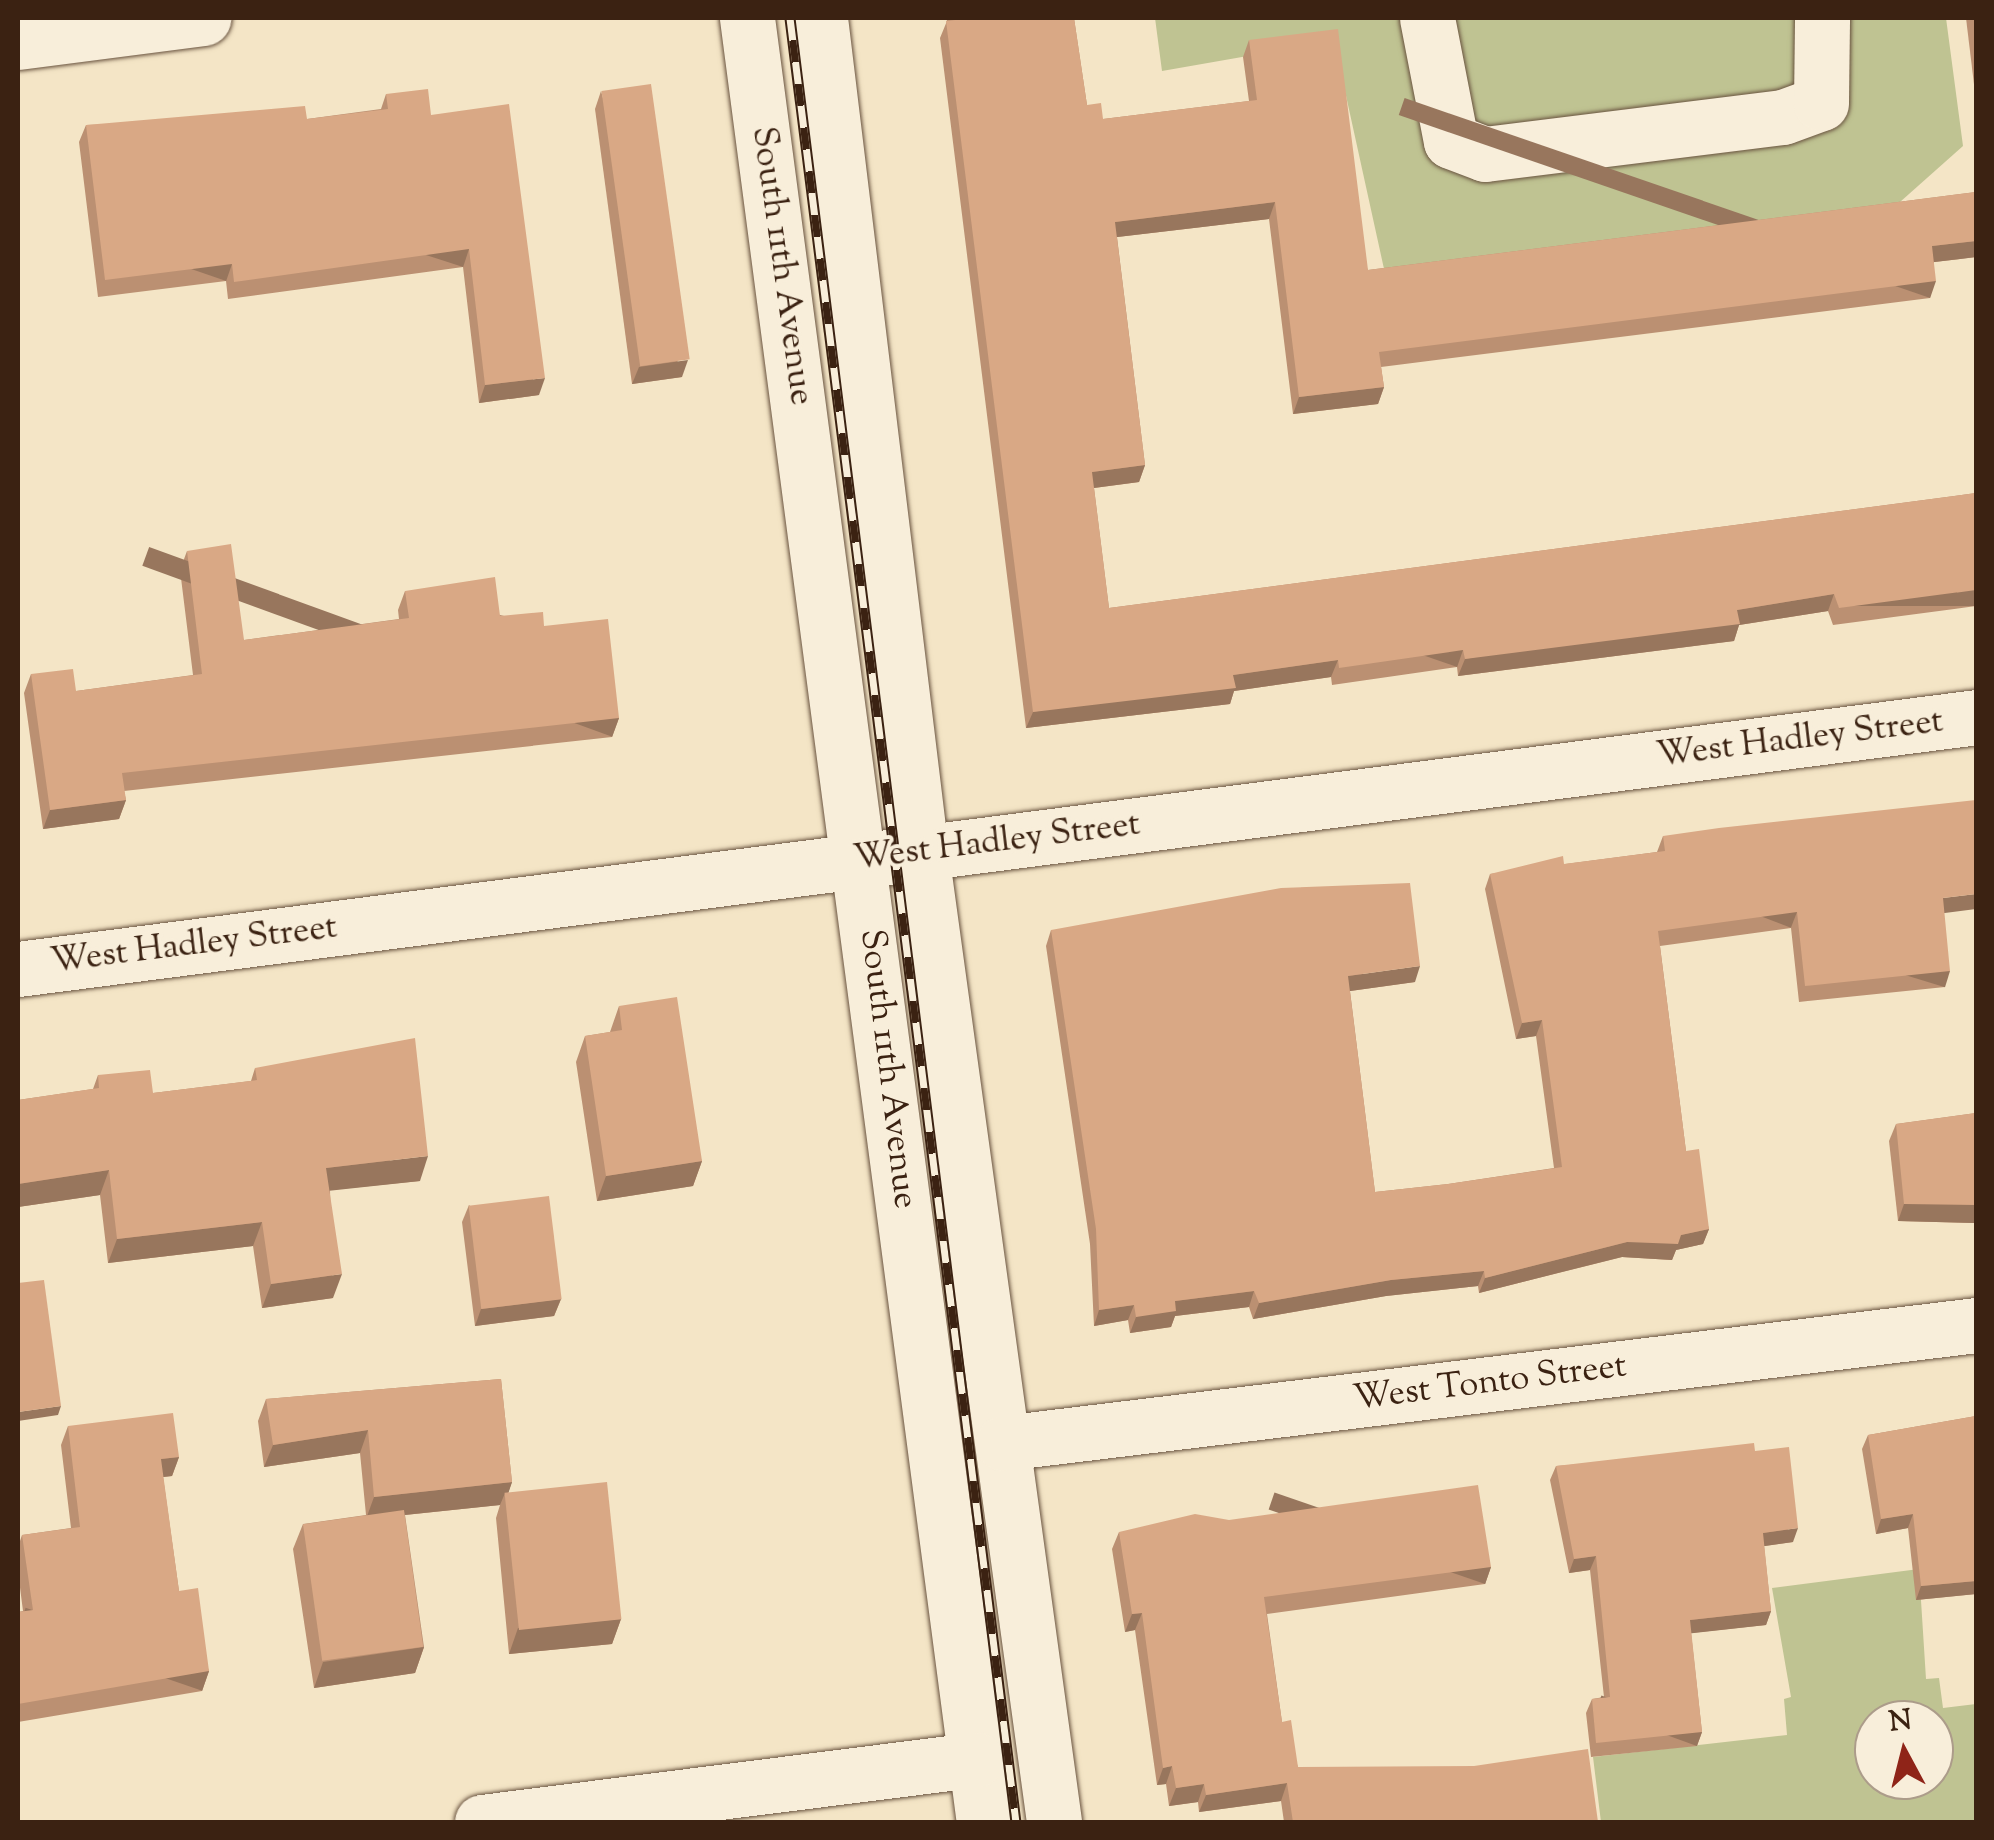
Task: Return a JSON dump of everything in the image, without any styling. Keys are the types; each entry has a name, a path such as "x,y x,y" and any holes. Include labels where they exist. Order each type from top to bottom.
{"street":[{"path":"18,42 202,18"},
{"name":"South 11th Avenue","path":"748,18 984,1822"},
{"name":"South 11th Avenue","path":"820,18 922,852 1054,1822"},
{"path":"1427,18 1451,141 1485,154 1783,117 1821,103 1822,18"},
{"name":"West Hadley Street","path":"18,969 1976,717"},
{"name":"West Tonto Street","path":"1003,1442 1976,1324"},
{"path":"482,1822 976,1760"}],"green space":[{"path":"1155,18 1946,18 1963,146 1900,202 1386,278 1334,41 1162,71"},
{"path":"1919,1569 1926,1679 1939,1678 1942,1700 1854,1700 1854,1800 1954,1800 1954,1707 1976,1704 1976,1822 1601,1822 1593,1757 1787,1735 1784,1699 1791,1697 1772,1588"}],"building":[{"path":"1074,18 1087,105 1101,103 1103,119 1257,100 1249,40 1338,29 1368,270 1976,192 1976,241 1932,246 1936,281 1379,352 1384,387 1299,397 1275,202 1115,222 1145,465 1092,472 1109,608 1976,493 1976,590 1839,608 1834,594 1737,610 1740,624 1465,659 1463,650 1339,668 1338,660 1233,675 1236,688 1033,712 946,21"},
{"path":"651,84 690,359 640,366 601,91"},
{"path":"428,89 431,115 509,104 545,378 485,385 469,249 234,282 232,264 105,280 86,125 305,106 307,119 388,109 386,94"},
{"path":"231,544 244,640 409,618 405,591 495,577 500,616 543,612 544,626 608,619 619,718 122,773 126,800 50,810 31,674 73,669 76,691 202,674 187,551"},
{"path":"1976,800 1976,894 1943,898 1950,971 1805,986 1797,912 1658,931 1686,1151 1699,1149 1709,1229 1681,1235 1678,1244 1627,1242 1485,1278 1484,1271 1391,1280 1259,1303 1254,1291 1175,1301 1176,1311 1136,1317 1134,1305 1099,1310 1096,1229 1051,930 1281,888 1410,883 1420,966 1348,976 1375,1192 1448,1184 1562,1167 1542,1020 1522,1023 1490,874 1563,856 1564,864 1665,851 1663,836"},
{"path":"677,997 702,1161 606,1176 585,1036 622,1030 619,1006"},
{"path":"415,1038 428,1156 326,1168 342,1274 271,1284 262,1222 117,1239 109,1170 18,1184 18,1100 99,1088 98,1075 150,1070 153,1093 257,1080 255,1068"},
{"path":"1976,1113 1976,1205 1904,1204 1896,1124"},
{"path":"549,1196 562,1299 481,1309 469,1206"},
{"path":"44,1280 61,1406 18,1412 18,1283"},
{"path":"501,1379 512,1482 374,1497 368,1430 273,1445 266,1399"},
{"path":"173,1413 179,1457 161,1459 179,1591 198,1588 209,1671 18,1704 18,1612 33,1610 22,1535 80,1527 68,1426"},
{"path":"1976,1416 1976,1581 1921,1586 1913,1514 1881,1519 1868,1435"},
{"path":"1754,1443 1755,1451 1789,1447 1798,1528 1763,1533 1771,1611 1690,1620 1702,1732 1596,1743 1592,1699 1610,1697 1596,1556 1574,1559 1556,1466"},
{"path":"607,1482 621,1619 519,1630 505,1493"},
{"path":"1478,1485 1491,1567 1264,1597 1282,1722 1291,1720 1298,1767 1474,1766 1588,1749 1598,1822 1293,1822 1287,1783 1206,1795 1204,1784 1176,1788 1172,1766 1163,1768 1142,1613 1132,1614 1119,1532 1195,1514 1229,1520"},
{"path":"404,1510 423,1647 322,1661 303,1524"}],"railway":[{"path":"790,18 1016,1822"}]}
